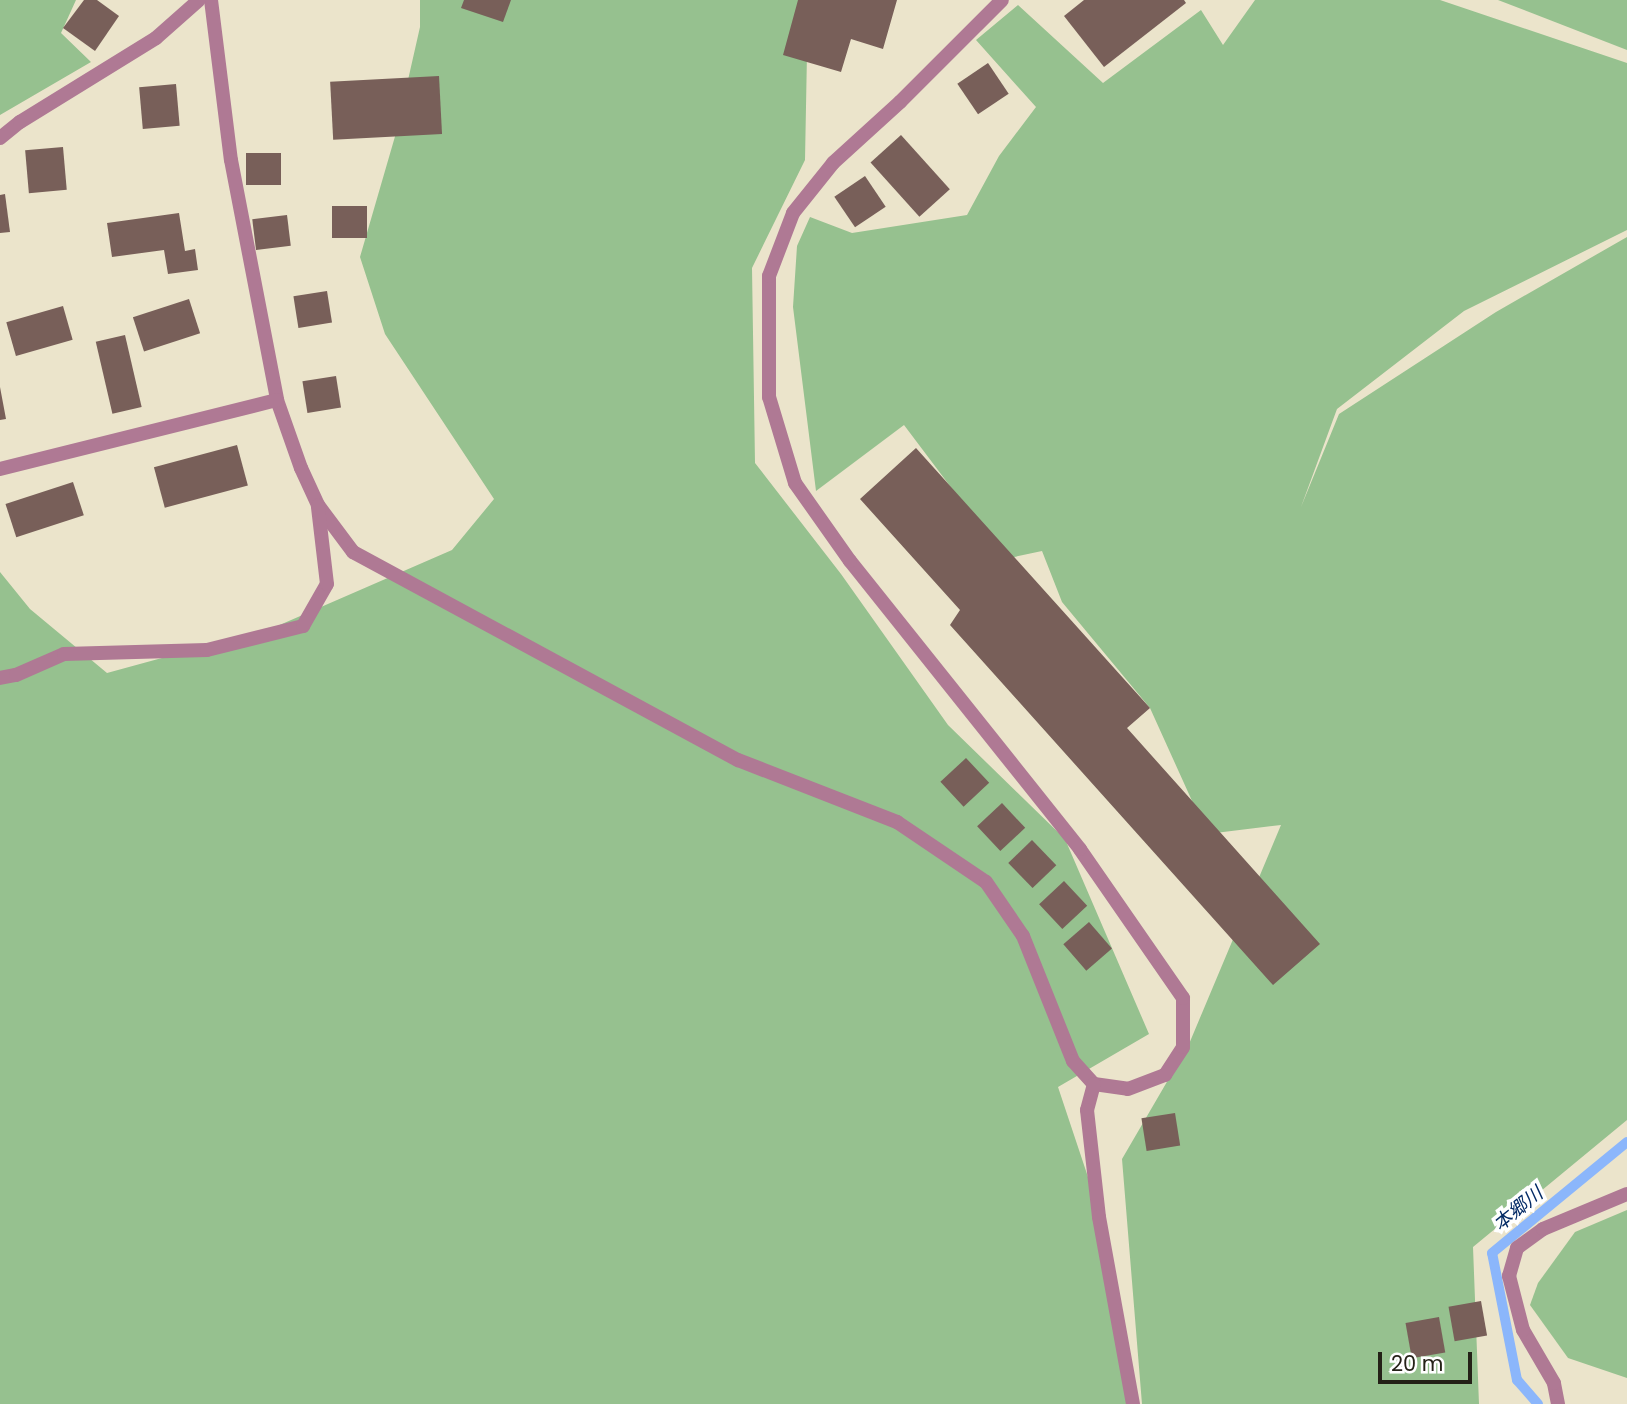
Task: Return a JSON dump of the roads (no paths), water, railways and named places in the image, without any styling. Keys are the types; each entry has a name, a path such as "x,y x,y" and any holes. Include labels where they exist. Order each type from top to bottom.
{"street":[{"path":"0,138 20,122 156,38 198,0"},
{"path":"211,0 231,160 277,400 301,468 318,505 353,552 738,760 897,822 986,883 1023,936 1073,1061 1094,1084 1128,1089 1165,1075 1183,1047 1183,998 1080,849 850,561 795,483 769,397 769,276 793,213 833,163 900,102 1002,0"},
{"path":"0,469 277,400"},
{"path":"0,678 16,675 64,654 207,650 303,625 327,584 318,505"},
{"path":"1094,1084 1087,1110 1099,1217 1133,1404"},
{"path":"1558,1404 1554,1383 1523,1329 1509,1276 1517,1248 1543,1229 1627,1194"}],"waterway":[{"name":"本郷川","path":"1538,1404 1517,1380 1492,1253 1627,1142"}]}
